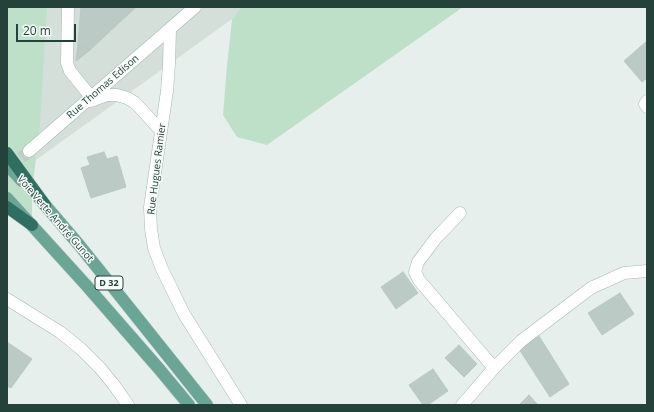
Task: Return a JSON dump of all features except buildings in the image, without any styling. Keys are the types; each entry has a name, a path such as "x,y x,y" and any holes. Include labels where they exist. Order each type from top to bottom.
{"highway":[{"path":"7,153 45,205"},
{"path":"7,207 32,225"}],"main road":[{"name":"Voie Verte André Gunot","path":"7,165 45,205 80,246 207,405"},
{"name":"Voie Verte André Gunot","path":"7,198 86,285 189,405"}],"street":[{"path":"68,7 67,63 70,71 91,97"},
{"name":"Rue Thomas Edison","path":"29,150 195,7"},
{"name":"Rue Hugues Ramier","path":"170,29 167,91 150,206 150,229 154,248 162,269 184,314 242,405"},
{"path":"81,106 95,99 117,95 134,102 161,131"},
{"path":"647,101 645,104 647,107"},
{"path":"460,213 436,238 418,262 415,272 419,280 494,368"},
{"path":"462,405 494,368 521,341 591,288 624,273 647,271"},
{"path":"7,299 60,332 81,349 100,368 128,405"}],"shaded area":[{"path":"45,7 241,7 232,19 36,160"}],"green space":[{"path":"7,7 47,7 40,125 32,191 32,225 7,198"},
{"path":"241,7 463,7 267,145 237,137 223,115 232,19"}],"tunnel":[{"path":"8,170 29,151"}]}
